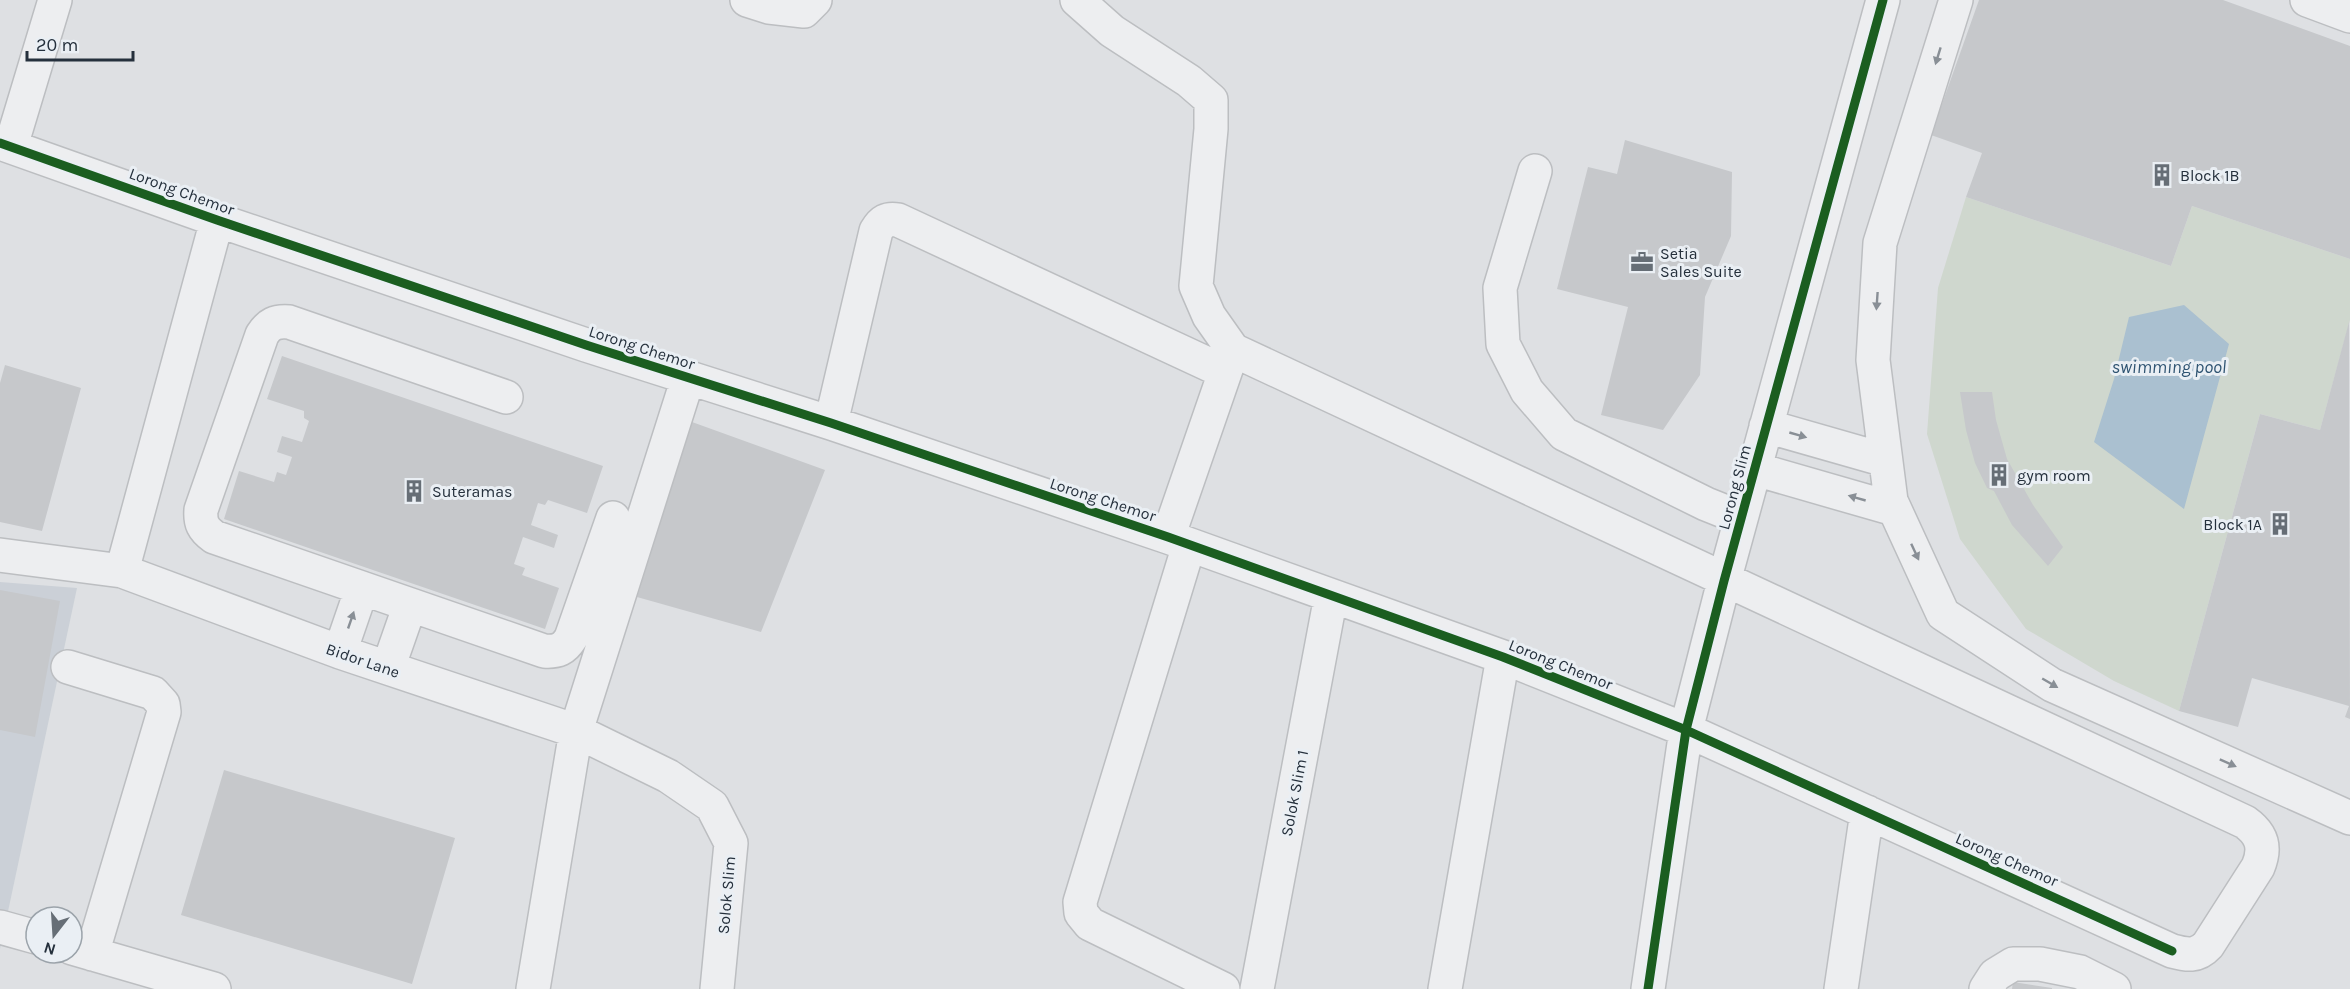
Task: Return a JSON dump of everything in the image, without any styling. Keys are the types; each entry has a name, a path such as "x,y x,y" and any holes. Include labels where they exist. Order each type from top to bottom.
{"street":[{"path":"5,144 55,0"},
{"path":"747,0 769,7 804,11 815,0"},
{"path":"1077,0 1112,31 1189,81 1211,100 1196,286 1229,361 1080,902 1081,913 1090,924 1223,989"},
{"name":"Lorong Slim","path":"1648,989 1686,730 1741,518 1883,0"},
{"path":"1956,0 1880,243 1873,360 1891,501 1943,614 2052,685 2350,818"},
{"path":"2307,0 2350,16"},
{"name":"Lorong Chemor","path":"5,144 217,220 688,378 831,423 1178,541 1503,657 1686,730 2172,951 2193,955 2202,952 2261,861 2262,842 2256,830 2234,817 1724,581"},
{"path":"1535,171 1500,288 1503,344 1527,390 1564,434 1706,504 1741,518"},
{"path":"831,423 876,231 880,223 888,219 898,220 1229,361 1724,581"},
{"path":"122,572 217,220"},
{"path":"506,397 289,322 278,321 268,326 262,335 201,510 200,521 205,531 214,537 544,651 555,652 565,647 572,638 613,518"},
{"path":"532,989 576,731 688,378"},
{"path":"1766,426 1885,460"},
{"path":"1755,469 1894,509"},
{"name":"Bidor Lane","path":"0,555 122,572 340,652 576,731 668,776 712,806"},
{"path":"340,652 362,588"},
{"name":"Solok Slim 1","path":"1257,989 1331,596"},
{"path":"388,668 410,605"},
{"path":"1445,989 1503,657"},
{"path":"68,667 153,693 163,704 164,712 84,945"},
{"name":"Solok Slim","path":"712,806 731,843 717,989"},
{"path":"1841,989 1867,812"},
{"path":"0,927 24,934"},
{"path":"84,952 214,989"},
{"path":"1986,989 1995,975 2013,964 2040,964 2080,972 2114,989"}],"shaded area":[{"path":"1966,197 2171,266 2192,206 2350,259 2350,320 2320,430 2260,414 2179,711 2114,681 2026,629 1960,539 1927,434 1938,288"},
{"path":"0,582 77,588 0,949"}],"water":[{"name":"swimming pool","path":"2184,305 2229,344 2184,509 2094,442 2114,379 2129,317"}],"building":[{"path":"1979,0 2223,0 2350,46 2350,259 2192,206 2171,266 1966,197 1982,153 1931,135"},
{"name":"Setia Sales Suite","path":"1625,140 1732,172 1731,236 1705,297 1700,375 1663,430 1601,415 1628,307 1557,289 1588,167 1617,174"},
{"name":"Block 1A","path":"2349,322 2350,719 2345,717 2349,706 2252,678 2238,727 2179,711 2260,414 2320,430"},
{"name":"Suteramas","path":"282,356 603,466 587,513 548,500 545,505 538,503 531,525 558,535 554,548 523,537 514,564 525,568 522,575 559,588 545,629 224,519 239,471 274,482 277,472 286,475 292,457 277,452 282,436 302,442 309,421 304,418 304,411 267,399"},
{"path":"5,365 81,388 42,531 0,522 0,383"},
{"name":"gym room","path":"1960,392 1992,392 1996,420 2007,459 2033,505 2063,547 2048,566 2012,525 1994,491 1987,488 1975,463 1966,430"},
{"path":"692,422 825,470 761,632 637,597"},
{"path":"0,590 60,601 35,737 0,730"},
{"path":"224,770 455,838 412,984 181,915"},
{"path":"2013,982 2052,988 2052,989 2012,989"}],"cycle path":[{"path":"1648,989 1686,730 1724,581 1883,0"},
{"path":"0,143 217,220 586,345 831,423 1168,537 1503,657 1686,730 2172,951"}],"place":[{"name":"Block 1B","path":"2162,175"},
{"name":"Setia Sales Suite","path":"1642,262"},
{"name":"gym room","path":"1999,475"},
{"name":"Suteramas","path":"414,491"},
{"name":"Block 1A","path":"2280,524"}]}
